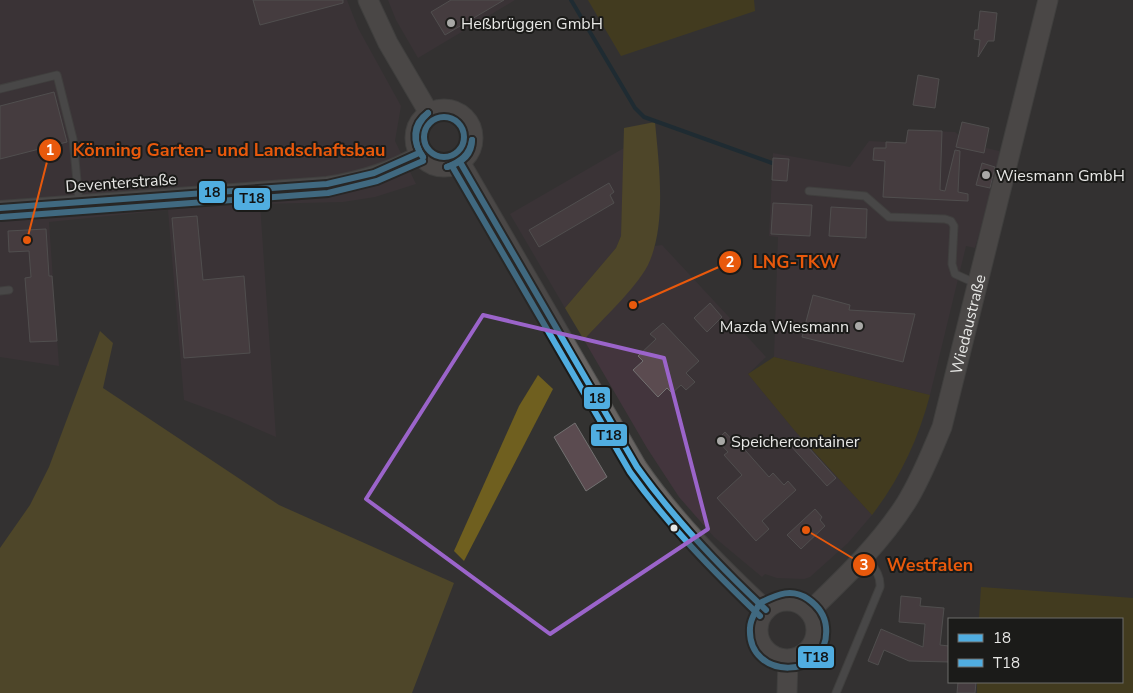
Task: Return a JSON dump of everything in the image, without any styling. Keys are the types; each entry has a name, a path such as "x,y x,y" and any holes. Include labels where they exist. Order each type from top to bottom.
{"main road":[{"path":"368,0 388,43 428,113"},
{"name":"Wiedaustraße","path":"810,611 865,557 906,503 924,470 942,427 1048,0"},
{"path":"438,109 458,112 471,127 472,144 469,152 460,162 447,167 438,167 430,164 419,153 414,134 422,118 428,113 438,109"},
{"path":"460,162 632,458 653,490 684,530 766,610"},
{"path":"792,601 810,611 817,625 814,643 802,656 788,660 774,657 761,643 758,625 766,610 774,604 792,601"},
{"path":"787,693 788,660"}],"street":[{"name":"Deventerstraße","path":"0,208 326,184 382,171 419,153"}],"lane":[{"path":"0,90 57,75 73,139 79,202"},
{"path":"809,192 865,196 889,217 945,219 951,221 954,226 952,264 955,274 978,284"},
{"path":"0,291 9,290"},
{"path":"836,693 880,587 881,580 878,572 865,557"}],"highlighted area":[{"path":"483,315 664,358 708,529 550,634 366,499"}],"shaded area":[{"path":"0,0 347,0 358,28 401,106 395,141 416,184 375,197 343,202 260,204 276,437 184,400 168,210 49,222 59,366 0,357"},
{"path":"388,0 515,0 418,58 396,20"},
{"path":"588,0 754,0 755,11 621,56"},
{"path":"655,122 660,214 654,249 648,265 635,285 584,340 565,308 616,248 621,236 624,128"},
{"path":"908,130 955,132 969,144 999,151 999,166 975,248 966,246 930,395 774,357 778,237 769,236 773,153 850,167 869,141 905,143"},
{"path":"624,148 621,236 616,248 565,308 510,214"},
{"path":"662,245 766,357 748,374 795,431 872,515 848,543 810,577 804,579 777,578 765,574 762,577 714,537 679,497 647,448 584,340 632,286 647,266 655,246"},
{"path":"100,331 113,343 103,388 279,505 454,583 412,693 0,693 0,548 30,505 49,467"},
{"path":"774,357 930,395 920,428 907,458 891,487 872,515 795,431 748,374"},
{"path":"538,375 553,389 464,561 454,551 519,406"},
{"path":"981,587 1133,598 1133,693 977,693 977,683 1123,683 1123,618 979,618"}],"building":[{"path":"253,0 343,0 343,3 260,25"},
{"name":"Heßbrüggen GmbH","path":"451,0 504,0 445,35 431,12"},
{"path":"980,11 997,13 994,41 988,41 978,57 980,40 974,39 975,30 978,30"},
{"path":"918,75 939,79 935,108 913,105"},
{"path":"54,92 67,142 0,159 0,106"},
{"path":"962,122 989,128 984,153 956,147"},
{"path":"908,130 942,131 940,190 945,191 955,150 960,151 958,192 968,194 968,201 883,197 885,161 873,160 874,148 886,148 886,142 906,143"},
{"path":"773,158 789,159 787,181 772,180"},
{"path":"982,163 995,167 990,188 976,185"},
{"path":"609,183 614,192 610,195 614,203 539,247 529,230"},
{"path":"773,203 812,205 810,236 771,234"},
{"path":"831,207 867,209 866,238 829,236"},
{"path":"197,216 203,280 244,276 250,353 184,358 172,218"},
{"path":"46,229 49,276 52,276 57,341 30,342 25,278 31,277 29,251 9,252 8,231"},
{"name":"Mazda Wiesmann","path":"813,295 850,305 849,310 915,314 903,362 802,337"},
{"path":"710,303 722,317 707,332 694,318"},
{"path":"663,323 699,361 686,373 695,382 686,390 681,385 672,393 667,388 658,397 633,370 643,361 638,356 656,339 650,334"},
{"path":"575,423 607,477 586,491 554,437"},
{"path":"725,432 736,444 738,442 769,477 773,473 784,485 788,481 796,490 762,521 769,529 756,541 717,498 742,475 724,455 728,452 717,440"},
{"path":"799,437 836,478 827,486 790,445"},
{"path":"815,509 822,517 820,520 825,526 801,549 787,535"},
{"path":"901,596 921,598 920,606 944,608 940,645 948,646 948,662 909,661 884,650 878,665 868,661 881,629 923,647 925,624 899,622"},
{"path":"958,683 976,683 975,693 957,693"}],"waterway":[{"path":"571,0 635,108 644,117 772,163"}],"transit line":[{"name":"18","path":"423,157 419,151 415,134 419,122 428,113"},
{"name":"18","path":"423,157 417,146 416,134 420,123 428,113"},
{"name":"T18","path":"444,117 458,123 464,137 458,151 444,157 430,151 424,137 430,123 444,117"},
{"name":"18","path":"447,167 456,163 467,154 472,140"},
{"name":"18","path":"447,167 468,155 472,146 472,140"},
{"name":"18","path":"0,208 327,184 374,173 419,153"},
{"name":"T18","path":"1,217 328,193 377,181 423,161"},
{"name":"18","path":"460,162 637,467 698,542 766,610"},
{"name":"T18","path":"452,166 630,472 660,511 692,547 760,616"},
{"name":"T18","path":"758,606 750,628 753,646 761,658 774,665 789,668 803,665 816,657 824,644 826,627 823,615 815,605 808,599 791,593 785,593 762,602"}],"place":[{"name":"Heßbrüggen GmbH","path":"451,23"},
{"name":"Wiesmann GmbH","path":"986,175"},
{"name":"Könning Garten- und Landschaftsbau","path":"27,240"},
{"name":"LNG-TKW","path":"633,305"},
{"name":"Mazda Wiesmann","path":"859,326"},
{"name":"Speichercontainer","path":"721,441"},
{"name":"Westfalen","path":"806,530"}]}
